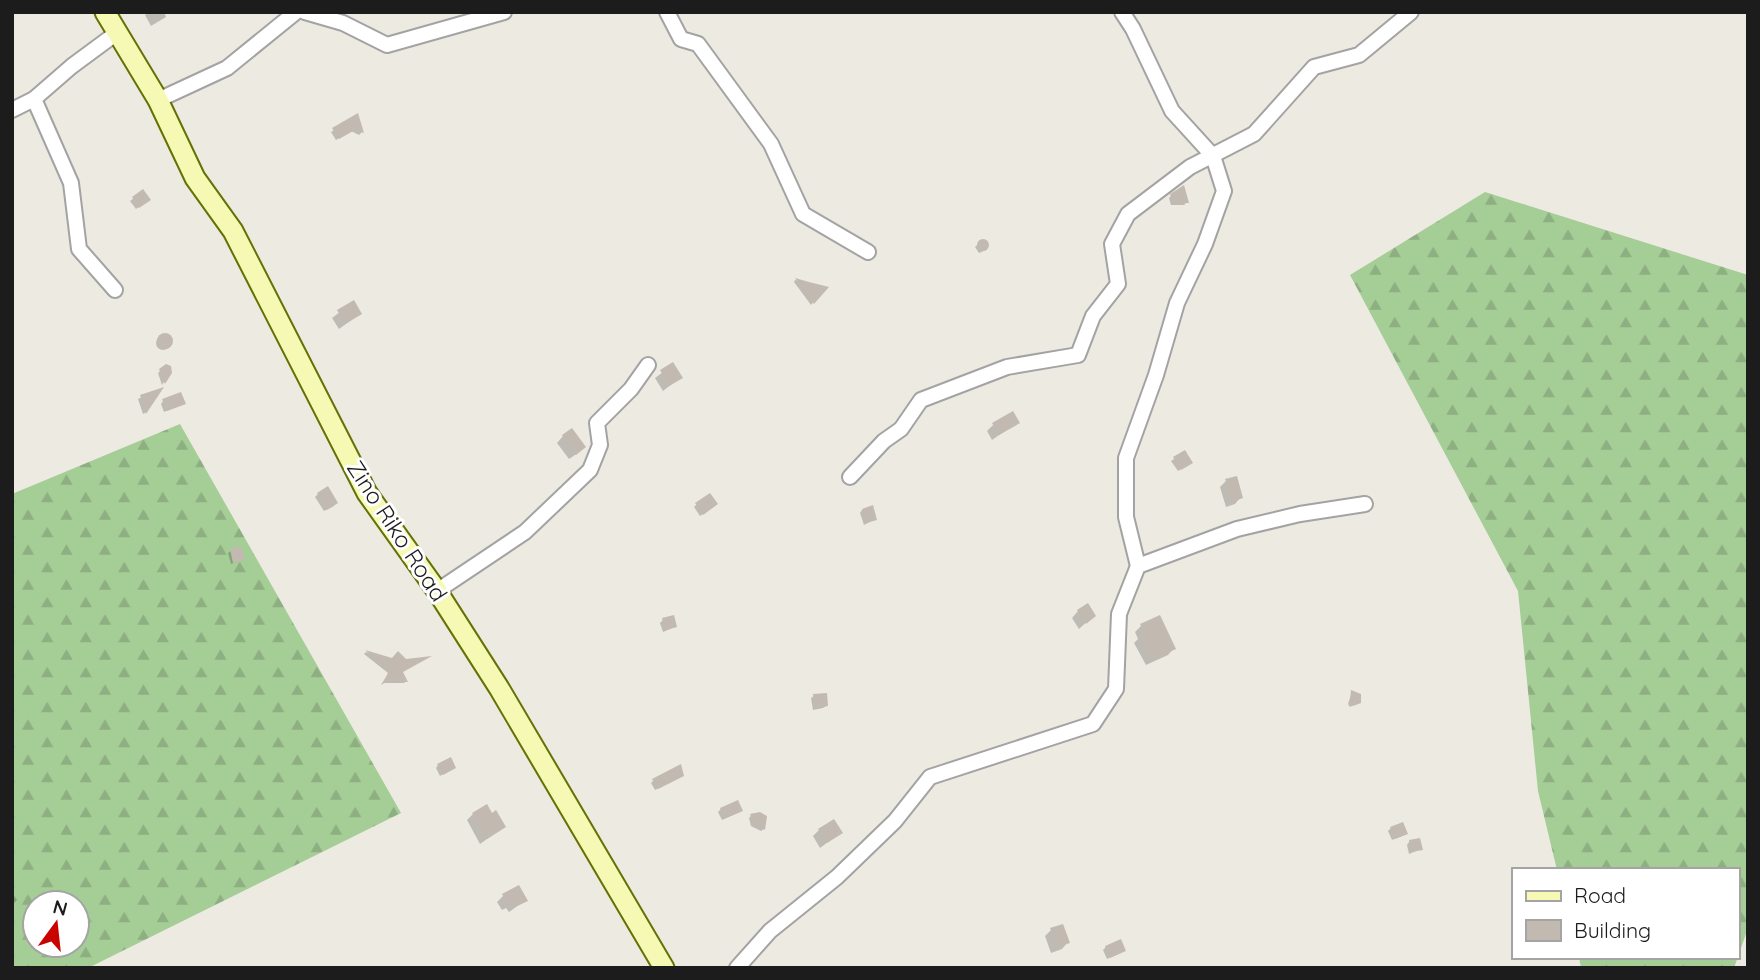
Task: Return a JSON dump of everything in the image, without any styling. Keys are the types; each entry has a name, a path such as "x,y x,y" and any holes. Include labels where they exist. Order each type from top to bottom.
{"street":[{"name":"Zino Riko Road","path":"106,12 158,100 195,178 233,231 367,493 437,591 499,688 664,968"},
{"path":"158,100 227,68 296,12"},
{"path":"305,12 343,23 387,45 504,12"},
{"path":"667,12 681,39 698,44 771,144 803,214 868,252"},
{"path":"737,968 770,931 837,877 895,821 930,777 1093,724 1116,689 1119,614 1138,566 1126,517 1126,458 1156,375 1177,303 1205,244 1224,191 1213,156 1172,111 1133,29 1122,12"},
{"path":"850,477 884,441 901,429 921,400 1007,367 1078,355 1093,316 1118,284 1112,244 1128,214 1190,167 1255,134 1314,67 1359,55 1411,12"},
{"path":"12,110 34,99 72,66 118,32"},
{"path":"34,99 71,183 79,248 116,290"},
{"path":"437,591 525,531 590,470 600,445 597,422 631,389 648,365"},
{"path":"1138,566 1237,529 1300,514 1365,504"}],"green space":[{"path":"1485,192 1748,275 1748,928 1739,954 1739,868 1557,868 1538,791 1518,591 1350,275"},
{"path":"180,424 401,813 88,968 12,968 12,494"},
{"path":"1579,959 1737,959 1734,968 1581,968"}],"building":[{"path":"358,113 364,133 355,130 339,139 332,128"},
{"path":"1184,185 1189,203 1173,203 1170,194"},
{"path":"143,189 151,200 139,208 132,197"},
{"path":"983,239 989,245 983,251 977,245"},
{"path":"795,278 809,282 829,287 814,304"},
{"path":"354,300 362,314 345,324 337,310"},
{"path":"165,333 171,335 171,347 165,349 159,347 157,341 159,335"},
{"path":"673,362 683,378 669,386 660,370"},
{"path":"166,364 171,366 172,373 165,384 159,369"},
{"path":"164,387 146,414 140,395"},
{"path":"181,392 186,404 167,411 162,399"},
{"path":"1013,411 1020,423 999,435 992,423"},
{"path":"572,428 586,447 576,455 562,435"},
{"path":"1185,450 1193,463 1181,470 1173,457"},
{"path":"1237,476 1243,498 1232,502 1225,479"},
{"path":"328,486 338,503 327,510 317,493"},
{"path":"710,493 718,504 703,515 695,503"},
{"path":"873,505 877,520 866,523 862,509"},
{"path":"241,546 245,560 233,563 230,549"},
{"path":"1088,603 1096,616 1086,624 1077,610"},
{"path":"674,615 677,627 665,630 662,618"},
{"path":"1160,615 1176,649 1152,660 1139,635 1144,633 1140,624"},
{"path":"365,650 392,658 398,651 406,659 432,656 403,672 408,682 388,681 381,685 390,670"},
{"path":"1351,690 1361,694 1361,703 1353,706 1350,702"},
{"path":"827,693 828,706 815,708 813,694"},
{"path":"451,757 456,768 443,775 437,764"},
{"path":"681,764 684,776 658,789 652,779"},
{"path":"738,800 743,811 724,819 720,808"},
{"path":"487,804 492,813 496,810 506,827 487,839 472,813"},
{"path":"760,812 767,816 765,830 753,823 750,814"},
{"path":"834,819 843,833 827,843 818,829"},
{"path":"1403,822 1408,834 1395,839 1390,827"},
{"path":"1420,838 1423,850 1411,852 1409,840"},
{"path":"519,885 528,901 515,907 513,903 508,905 502,894"},
{"path":"1063,924 1070,943 1057,947 1050,928"},
{"path":"1121,939 1126,951 1110,958 1105,946"}]}
